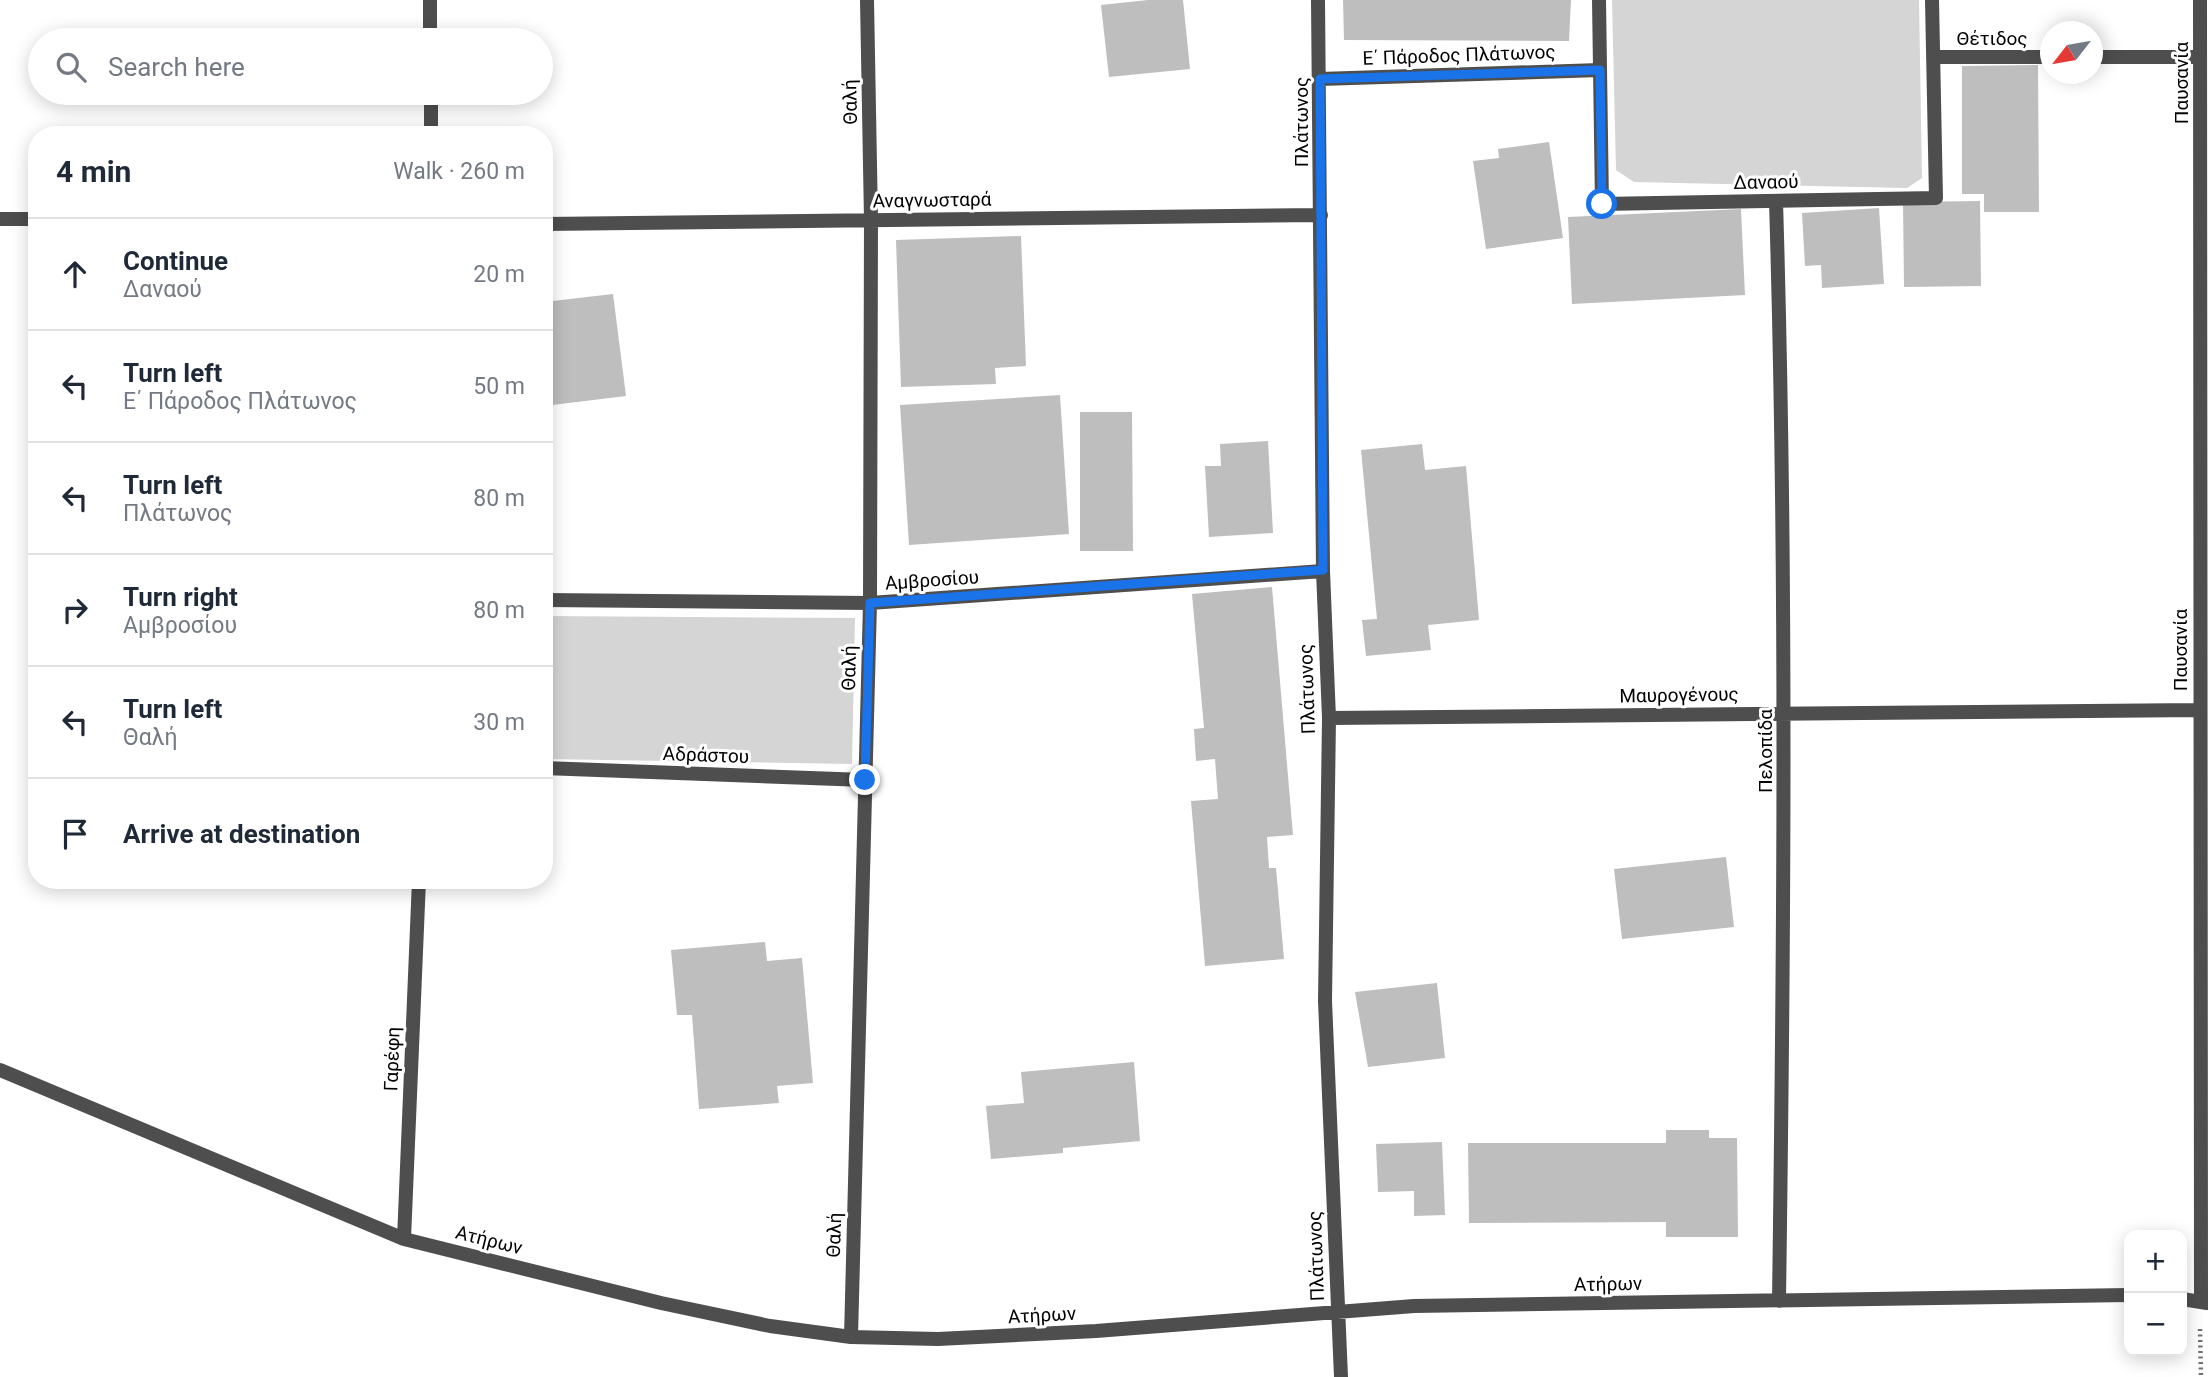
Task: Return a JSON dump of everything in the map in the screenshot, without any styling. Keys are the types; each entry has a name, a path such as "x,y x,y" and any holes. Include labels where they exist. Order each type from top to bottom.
{"street":[{"path":"430,0 430,28"},
{"name":"Θαλή","path":"851,1337 870,603 871,220 867,0"},
{"name":"Πλάτωνος","path":"1318,0 1323,570 1329,718 1325,1000 1341,1377"},
{"name":"Δαναού","path":"1599,0 1602,204 1936,198 1932,0"},
{"name":"Παυσανία","path":"2200,0 2204,15 2200,57 2204,524 2199,710 2204,1301"},
{"name":"Θέτιδος","path":"1934,57 2040,57"},
{"path":"2103,57 2200,57"},
{"name":"Ε΄ Πάροδος Πλάτωνος","path":"1320,79 1600,70"},
{"path":"431,105 431,126"},
{"name":"Πελοπίδα","path":"1776,201 1783,415 1784,714 1779,1301"},
{"name":"Αναγνωσταρά","path":"553,224 1321,215"},
{"path":"0,219 28,219"},
{"name":"Αμβροσίου","path":"553,600 870,603 1323,570"},
{"name":"Μαυρογένους","path":"1329,718 2199,710"},
{"name":"Αδράστου","path":"553,768 865,780"},
{"name":"Γαρέφη","path":"404,1239 419,889"},
{"name":"Ατήρων","path":"0,1070 404,1239 661,1303 769,1326 851,1337 938,1339 1338,1314 1414,1306 2124,1295"}],"path":[{"path":"2201,1377 2204,1301"}],"shaded area":[{"path":"1612,0 1919,0 1922,178 1907,188 1634,182 1616,170"},
{"path":"553,616 855,618 852,764 553,759"}],"building":[{"path":"1148,0 1183,0 1190,69 1109,77 1101,5"},
{"path":"1343,0 1571,0 1569,41 1344,40"},
{"path":"2038,65 2039,212 1984,212 1984,194 1962,194 1962,66"},
{"path":"1549,142 1563,238 1486,249 1473,161 1499,158 1498,149"},
{"path":"1980,201 1981,286 1904,287 1903,202"},
{"path":"1879,208 1884,284 1822,288 1821,265 1805,266 1802,213"},
{"path":"1741,209 1745,295 1572,304 1568,217"},
{"path":"1021,236 1026,366 995,368 996,384 901,387 896,240"},
{"path":"613,294 626,396 553,405 553,301"},
{"path":"1060,395 1069,534 909,545 900,405"},
{"path":"1080,412 1132,412 1133,551 1080,551"},
{"path":"1268,441 1273,533 1209,537 1205,466 1221,466 1220,444"},
{"path":"1422,444 1425,470 1466,466 1479,620 1428,625 1431,650 1366,656 1362,620 1377,619 1361,450"},
{"path":"1272,587 1293,835 1267,837 1269,868 1276,868 1284,959 1205,966 1191,801 1218,799 1215,759 1196,761 1194,729 1204,728 1192,594"},
{"path":"1726,857 1734,927 1622,939 1614,869"},
{"path":"765,942 767,961 802,958 813,1083 777,1086 779,1103 699,1109 692,1015 677,1015 671,950"},
{"path":"1437,983 1445,1058 1368,1067 1355,992"},
{"path":"1134,1062 1140,1141 1063,1148 1063,1153 991,1159 986,1106 1024,1103 1021,1072"},
{"path":"1666,1130 1709,1130 1709,1138 1737,1138 1738,1237 1666,1237 1666,1222 1469,1223 1468,1143 1666,1143"},
{"path":"1442,1142 1445,1215 1414,1216 1414,1191 1378,1192 1376,1144"}],"route":[{"path":"865,780 870,603 1323,570 1320,79 1600,70 1602,204"}]}
